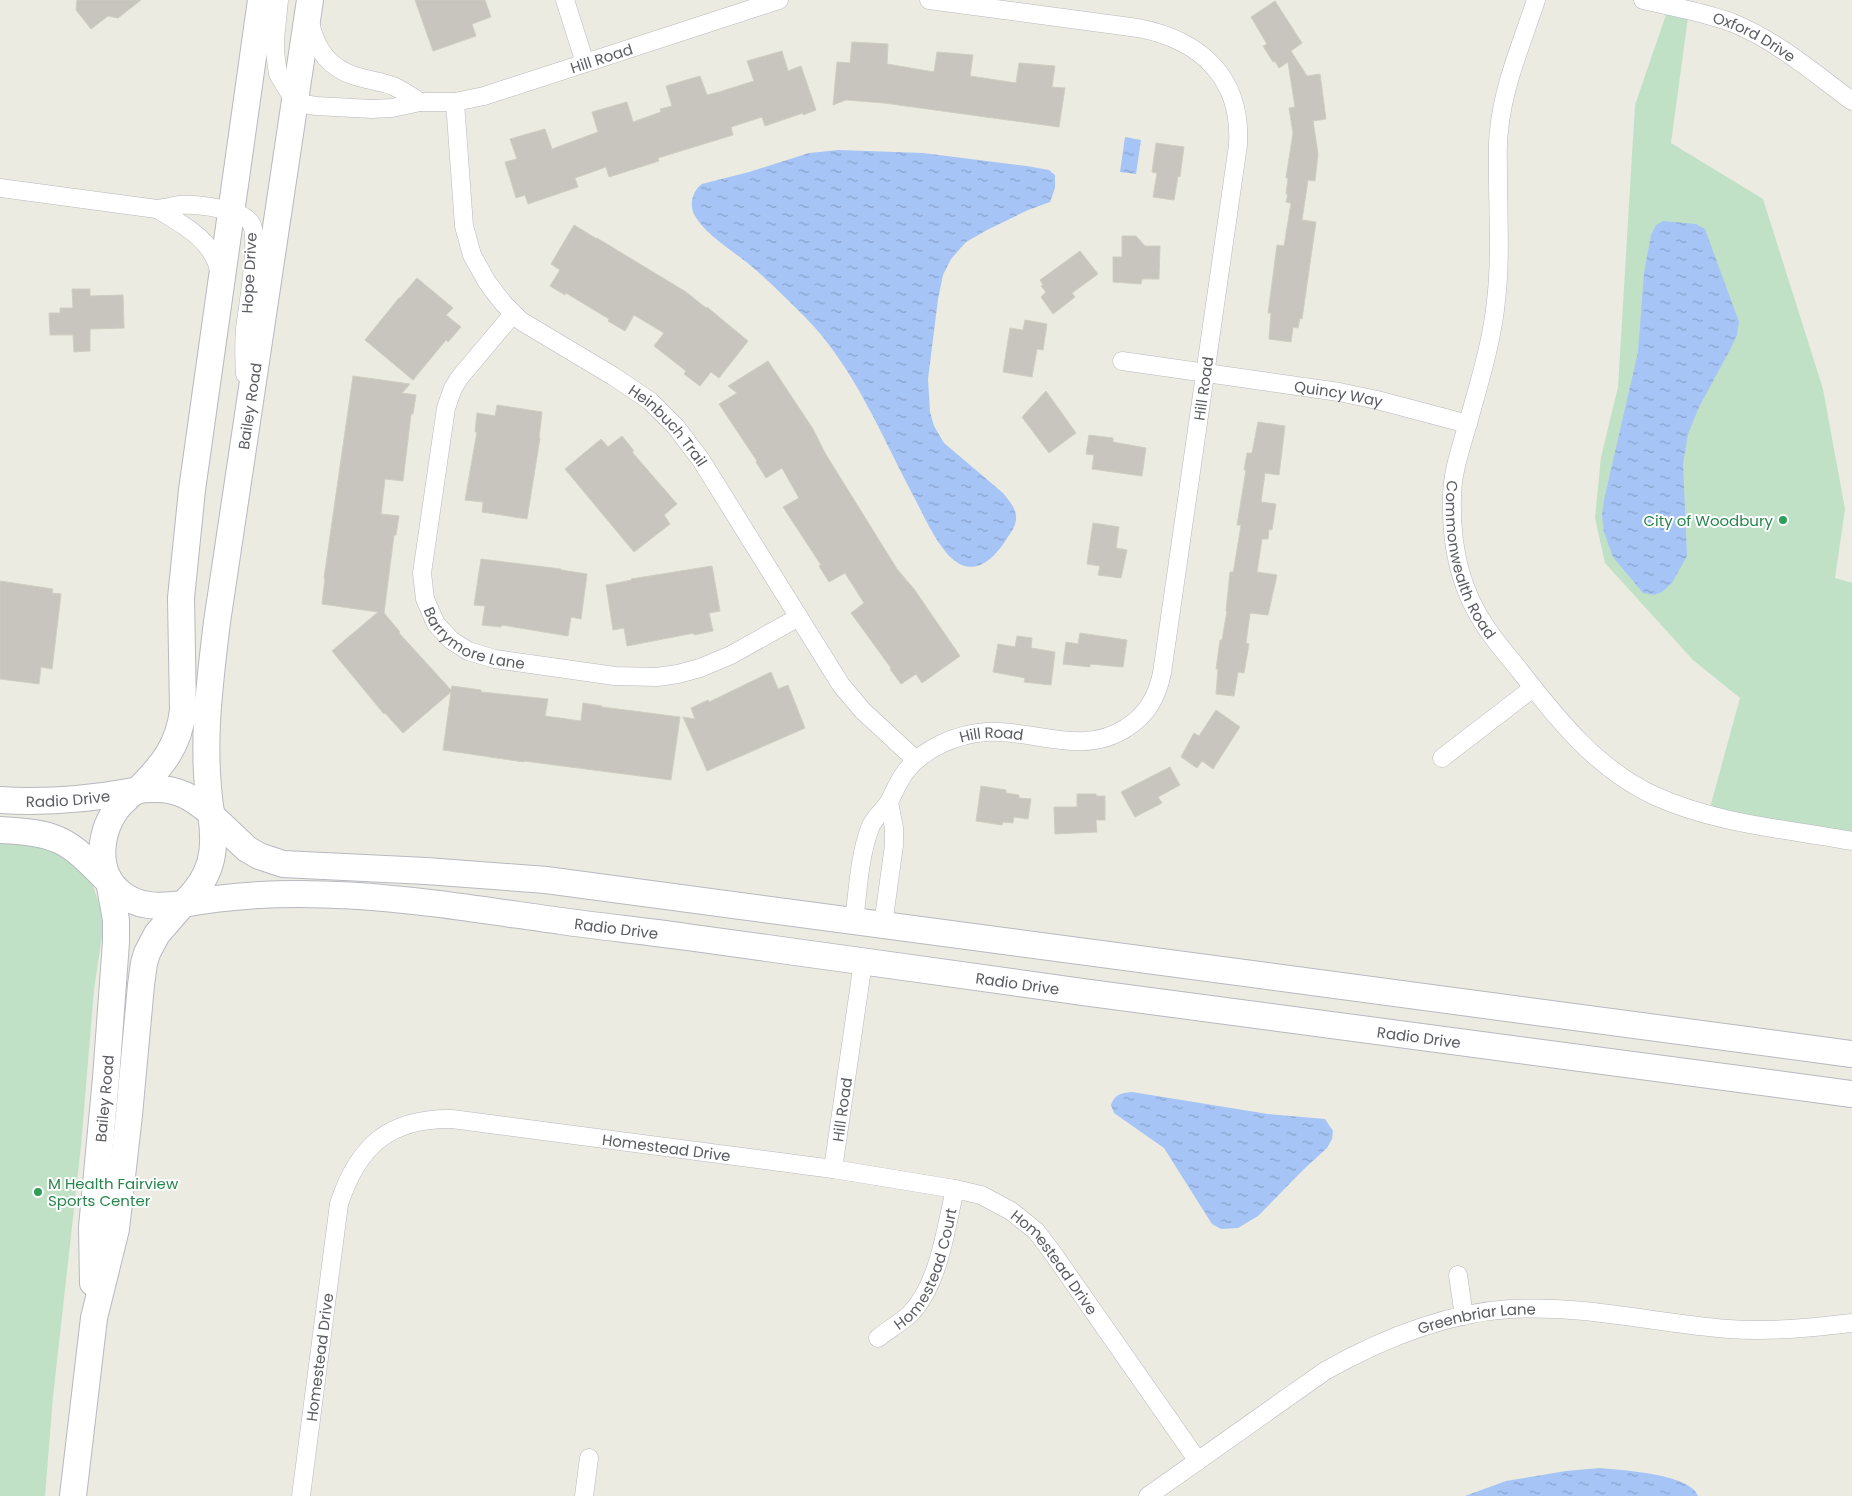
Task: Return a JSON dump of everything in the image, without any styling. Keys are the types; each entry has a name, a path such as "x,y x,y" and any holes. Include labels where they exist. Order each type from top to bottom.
{"main road":[{"path":"211,814 214,845 211,864 198,888 183,904 155,906 138,902 119,892 108,881 103,854 103,838 107,824 114,812 166,758 181,727 183,710 181,598 192,490 261,0"},
{"name":"Bailey Road","path":"211,814 205,764 206,715 217,622 309,6"},
{"path":"136,791 154,789 173,790 189,796 248,849 266,859 283,864 426,871 546,880 1852,1054"},
{"name":"Radio Drive","path":"0,800 79,800 136,791"},
{"name":"Radio Drive","path":"0,830 43,833 64,842 83,855 108,881"},
{"name":"Bailey Road","path":"94,1318 92,1226 116,942 116,920 108,881"},
{"name":"Radio Drive","path":"183,904 260,894 386,898 684,936 863,962 1852,1094"},
{"name":"Bailey Road","path":"73,1496 94,1318 116,1229 144,963 157,934 183,904"}],"street":[{"path":"279,0 275,39 276,63 282,84 296,100"},
{"path":"565,0 585,63"},
{"name":"Hill Road","path":"296,100 304,104 316,106 372,109 392,108 420,102 454,102 497,92 779,0"},
{"name":"Hill Road","path":"854,921 864,851 870,825 889,802 898,783 916,760 932,749 957,738 979,733 1004,733 1073,742 1099,740 1112,736 1128,727 1146,711 1157,692 1162,673 1206,372 1238,135 1237,112 1217,71 1202,55 1171,36 1156,32 929,0"},
{"name":"Commonwealth Road","path":"1536,0 1504,101 1500,125 1496,301 1492,329 1468,424 1455,466 1452,494 1452,526 1457,558 1464,582 1475,608 1491,635 1532,688 1596,758 1624,779 1653,795 1686,809 1714,817 1852,841"},
{"name":"Oxford Drive","path":"1643,0 1733,23 1762,37 1852,101"},
{"path":"309,6 316,43 331,64 343,72 356,77 393,86 420,102"},
{"name":"Heinbuch Trail","path":"454,102 462,214 466,238 481,274 512,314 633,389 658,408 676,427 701,460 847,693 863,711 916,760"},
{"name":"Hope Drive","path":"0,188 157,209 182,205 231,211 249,220 253,233 252,270 244,344 247,421"},
{"name":"Hope Drive","path":"157,209 188,228 206,245 220,272 221,285"},
{"name":"Barrymore Lane","path":"512,314 460,377 453,388 446,408 422,573 422,586 427,605 440,629 462,648 488,658 615,676 647,677 678,674 718,662 799,617"},
{"name":"Quincy Way","path":"1122,361 1348,394 1468,424"},
{"path":"1442,758 1532,688"},
{"path":"883,925 894,845 894,828 889,802"},
{"name":"Hill Road","path":"832,1169 863,962"},
{"name":"Homestead Drive","path":"301,1496 339,1204 354,1168 368,1149 388,1132 432,1119 452,1119 832,1169 955,1188 980,1195 1011,1211 1036,1232 1052,1252 1198,1461"},
{"name":"Homestead Court","path":"878,1338 910,1314 930,1286 939,1257 955,1188"},
{"path":"1458,1275 1464,1316"},
{"name":"Greenbriar Lane","path":"1148,1496 1325,1371 1387,1340 1464,1316 1508,1309 1558,1308 1606,1312 1725,1329 1758,1331 1788,1330 1852,1323"},
{"path":"584,1496 590,1458"}],"green space":[{"path":"1669,6 1689,10 1671,143 1763,199 1823,389 1845,509 1835,578 1852,583 1852,841 1708,815 1740,698 1693,660 1605,563 1595,518 1601,457 1618,387 1635,105"},
{"name":"M Health Fairview Sports Center","path":"0,830 83,855 100,907 103,929 94,990 81,1146 53,1397 45,1496 0,1496"}],"water":[{"path":"1125,137 1141,140 1136,174 1120,172"},
{"path":"839,150 923,153 1027,166 1049,170 1055,175 1055,188 1050,202 1028,210 966,242 951,259 943,275 938,299 928,379 930,412 934,426 944,443 1003,493 1013,506 1016,516 1016,522 1002,546 991,558 977,566 970,567 955,561 937,540 866,403 853,380 823,337 764,277 719,242 694,214 692,202 694,193 702,184 749,172 809,153"},
{"path":"1663,221 1696,224 1705,229 1739,322 1737,335 1699,407 1688,434 1683,464 1687,556 1672,583 1662,592 1654,595 1643,593 1613,557 1604,532 1602,515 1638,352 1644,273 1651,235 1656,225"},
{"path":"1132,1092 1268,1114 1325,1119 1333,1131 1332,1139 1327,1148 1258,1216 1238,1228 1221,1229 1212,1224 1164,1148 1114,1113 1111,1105 1114,1098"},
{"path":"1600,1468 1654,1474 1669,1478 1693,1489 1698,1496 1465,1496 1506,1481 1566,1471"}],"building":[{"path":"77,0 141,0 118,18 108,16 91,29 76,10"},
{"path":"415,0 485,0 491,17 472,24 476,36 433,51"},
{"path":"1275,1 1302,43 1291,51 1307,76 1320,74 1326,119 1313,121 1318,154 1315,181 1308,180 1302,220 1316,222 1302,319 1300,318 1298,328 1293,327 1291,342 1269,339 1271,313 1268,313 1277,245 1284,246 1291,203 1286,202 1288,178 1286,178 1293,133 1289,108 1295,107 1288,62 1279,68 1275,61 1273,62 1263,46 1267,44 1251,17"},
{"path":"852,42 888,44 887,64 934,72 937,52 973,55 970,76 1016,83 1019,63 1055,66 1052,87 1065,88 1059,127 884,103 846,100 833,105 837,62 850,63"},
{"path":"782,51 788,71 801,66 816,110 765,126 762,117 731,127 733,135 658,158 659,161 609,177 606,167 575,178 578,187 528,204 525,195 516,198 505,162 517,159 510,139 545,129 552,149 598,132 592,112 627,102 633,122 661,112 660,109 672,106 666,86 700,76 707,95 719,92 754,81 747,61"},
{"path":"1156,143 1184,147 1180,177 1178,176 1174,200 1153,197 1157,173 1152,172"},
{"path":"574,225 686,292 748,341 719,378 711,372 700,386 684,374 686,371 654,346 664,333 634,315 625,331 566,293 565,295 550,286 560,270 551,264"},
{"path":"1122,236 1136,236 1145,246 1160,246 1159,279 1142,279 1141,284 1113,282 1113,257 1122,257"},
{"path":"1080,251 1098,274 1072,293 1075,297 1053,314 1041,297 1046,292 1041,286 1043,285 1040,280"},
{"path":"417,278 453,308 446,315 461,327 448,342 446,340 413,380 365,340"},
{"path":"72,289 90,289 90,296 123,295 124,328 90,329 90,351 74,352 73,335 50,335 49,313 60,313 60,308 73,308"},
{"path":"1025,320 1047,324 1043,350 1037,349 1032,377 1003,372 1010,328 1023,330"},
{"path":"768,361 813,429 825,453 897,569 914,589 960,656 922,683 916,674 901,684 890,669 851,613 864,603 845,573 829,582 819,566 821,565 783,507 799,498 782,468 766,478 757,461 719,404 737,393 728,386"},
{"path":"353,376 410,384 402,393 416,395 413,414 411,414 403,481 385,479 381,514 399,516 396,535 394,535 384,613 399,633 451,690 452,686 481,690 481,692 548,699 545,716 581,721 583,703 680,717 671,780 443,750 451,692 403,733 384,714 332,651 378,612 322,604 324,578"},
{"path":"1046,391 1076,433 1049,453 1022,417"},
{"path":"497,405 542,412 540,438 527,519 482,512 483,502 465,500 477,432 475,432 477,413 495,416"},
{"path":"1258,422 1285,426 1279,475 1265,473 1261,502 1276,504 1272,530 1269,529 1268,539 1262,539 1257,572 1277,575 1268,615 1250,613 1246,643 1249,644 1244,673 1238,672 1234,696 1216,694 1218,669 1216,669 1227,611 1230,572 1233,572 1234,568 1241,525 1237,525 1246,470 1244,470 1247,453 1252,453"},
{"path":"1089,435 1113,438 1113,442 1146,448 1142,476 1092,469 1094,455 1086,454"},
{"path":"622,436 634,451 632,452 677,504 664,515 670,524 634,552 565,469 601,439 608,447"},
{"path":"1093,523 1119,527 1116,548 1127,550 1121,578 1098,575 1100,566 1087,564"},
{"path":"481,559 587,574 581,619 571,617 568,636 502,625 501,627 482,625 485,606 474,605"},
{"path":"712,566 720,611 709,613 713,631 627,646 624,628 613,630 606,585"},
{"path":"0,581 53,589 52,593 61,594 52,669 41,667 39,684 0,679"},
{"path":"1080,633 1127,640 1123,667 1090,664 1090,667 1063,664 1066,642 1078,644"},
{"path":"1017,636 1032,638 1031,648 1055,652 1051,685 1024,682 1025,678 993,672 998,644 1015,647"},
{"path":"771,672 778,689 788,685 805,728 707,771 683,717 695,719 691,708 708,700 709,702"},
{"path":"1216,710 1240,727 1213,769 1202,761 1197,768 1181,757 1194,733 1199,736"},
{"path":"1170,767 1180,785 1158,797 1162,803 1135,817 1121,792"},
{"path":"981,786 1006,790 1006,793 1019,795 1019,798 1031,799 1028,819 1014,817 1013,823 1003,822 1002,825 976,821"},
{"path":"1077,794 1105,796 1105,820 1096,820 1097,832 1055,834 1054,807 1077,807"}],"place":[{"name":"City of Woodbury","path":"1783,520"},
{"name":"M Health Fairview Sports Center","path":"38,1192"}]}
